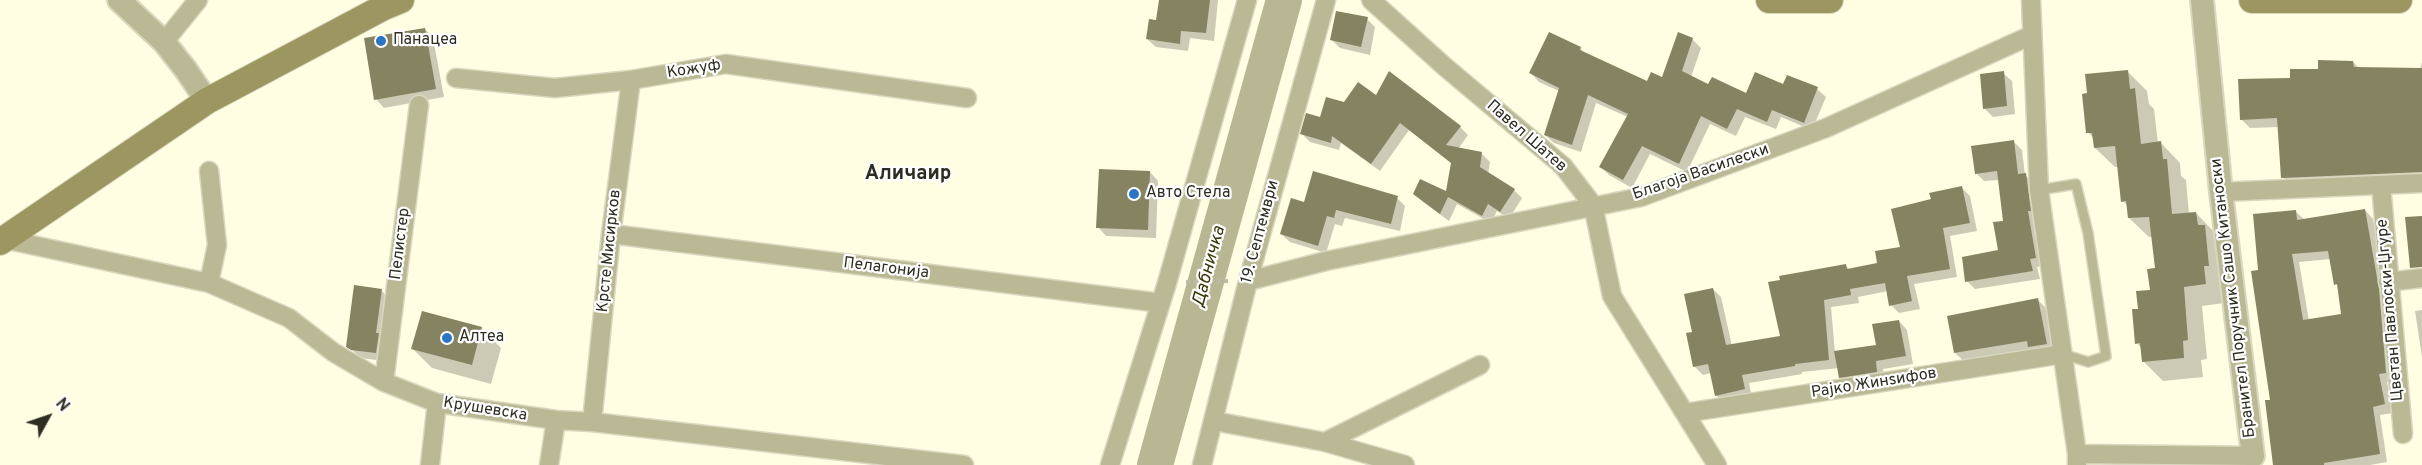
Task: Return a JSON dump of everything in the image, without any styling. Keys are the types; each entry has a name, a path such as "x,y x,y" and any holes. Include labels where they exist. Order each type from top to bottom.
{"main road":[{"path":"2,240 207,101 295,53 401,0"},
{"path":"1769,0 1830,0"},
{"path":"2252,0 2399,0"}],"street":[{"path":"119,0 164,42 207,101"},
{"path":"164,42 198,0"},
{"path":"1110,465 1167,283 1247,0"},
{"name":"19. Септември","path":"1202,465 1248,281 1326,0"},
{"name":"Павел Шатев","path":"1371,0 1444,66 1563,166 1593,205 1612,296 1717,465"},
{"path":"2031,0 2039,190 2077,459"},
{"name":"Бранител Поручник Сашо Китаноски","path":"2077,459 2253,456 2221,192 2202,0"},
{"name":"Благоја Василески","path":"1248,281 1326,261 1641,197 1826,128 2032,34"},
{"name":"Кожуф","path":"456,78 555,88 631,80 726,64 967,98"},
{"name":"Крсте Мисирков","path":"592,422 611,234 631,80"},
{"name":"Пелистер","path":"384,382 419,105"},
{"path":"209,171 216,245 209,283"},
{"path":"2221,192 2422,183"},
{"name":"Цветан Павлоски-Џгуре","path":"2381,185 2403,434"},
{"name":"Пелагонија","path":"611,234 1161,303"},
{"name":"Крушевска","path":"2,240 209,283 289,318 333,352 384,382 437,403 556,420 592,422 964,465"},
{"path":"2388,282 2422,279"},
{"name":"Рајко Жинѕифов","path":"1685,413 2063,354"},
{"path":"1325,442 1480,365"},
{"path":"430,465 437,403"},
{"path":"549,465 556,420"},
{"path":"1214,421 1325,442 1405,465"}],"lane":[{"path":"2039,190 2076,184 2088,233 2106,357 2088,362 2063,354"}],"path":[{"path":"1167,283 1248,281"}],"building":[{"path":"1159,0 1210,0 1206,33 1181,31 1180,44 1146,39 1149,19 1156,20"},
{"path":"1336,11 1368,17 1361,47 1330,40"},
{"path":"425,28 436,89 374,100 364,38"},
{"path":"1549,32 1581,47 1580,50 1647,81 1651,72 1662,77 1678,32 1693,38 1682,71 1708,84 1712,77 1746,93 1755,72 1783,84 1787,75 1818,87 1804,123 1772,110 1767,122 1737,109 1727,129 1701,116 1679,164 1642,146 1623,180 1599,167 1628,114 1588,95 1572,145 1544,135 1559,88 1529,73"},
{"path":"2318,60 2353,61 2354,67 2422,68 2422,172 2281,178 2277,118 2240,120 2238,79 2290,78 2290,69 2318,69"},
{"path":"2128,70 2130,89 2135,88 2141,144 2161,141 2163,159 2167,159 2172,214 2196,212 2198,225 2205,225 2209,266 2204,266 2206,284 2184,287 2188,340 2183,341 2184,358 2142,362 2140,343 2135,344 2132,309 2138,309 2136,291 2150,290 2147,269 2155,268 2149,217 2128,218 2126,201 2121,202 2115,146 2094,148 2092,133 2086,133 2082,94 2087,93 2085,74"},
{"path":"1389,71 1461,126 1446,145 1482,152 1480,167 1515,189 1500,212 1488,204 1482,216 1448,197 1440,214 1413,194 1420,179 1446,191 1451,163 1400,123 1371,164 1332,136 1331,143 1300,134 1306,113 1320,117 1326,97 1344,102 1358,82 1376,95"},
{"path":"2004,71 2007,106 1983,109 1980,74"},
{"path":"2014,140 2018,174 2026,173 2031,211 2028,211 2036,258 2030,259 2033,271 1965,282 1962,257 1998,250 1993,222 2003,221 1997,171 1975,174 1971,146"},
{"path":"1099,169 1150,171 1148,230 1096,228"},
{"path":"1313,171 1398,196 1391,224 1336,210 1334,218 1327,216 1318,246 1280,234 1291,198 1304,202"},
{"path":"1962,186 1970,223 1943,228 1950,269 1907,276 1912,301 1889,306 1885,283 1850,289 1851,295 1824,300 1829,360 1795,364 1795,366 1742,375 1745,389 1715,396 1708,364 1693,367 1686,333 1692,332 1684,294 1713,288 1726,345 1780,336 1768,282 1780,280 1779,276 1846,264 1847,269 1877,263 1875,251 1900,247 1891,209 1931,199 1929,193"},
{"path":"2365,209 2379,289 2386,373 2379,374 2385,404 2373,407 2380,454 2324,463 2324,465 2273,465 2265,400 2270,400 2251,271 2258,270 2253,214 2296,210 2297,220","holes":["2328,251 2334,285 2337,284 2341,314 2303,320 2292,254"]},
{"path":"2422,216 2422,267 2410,268 2405,217"},
{"path":"354,285 382,289 376,333 379,333 376,353 351,350 346,347"},
{"path":"2038,298 2047,344 2028,347 2027,341 1954,353 1947,316"},
{"name":"Алтеа","path":"422,311 482,327 472,365 411,349"},
{"path":"1899,320 1906,356 1876,361 1877,372 1839,378 1834,351 1876,345 1872,324"}],"waterway":[{"name":"Дабничка","path":"1155,465 1284,0"}],"place":[{"name":"Панацеа","path":"381,41"},
{"name":"Авто Стела","path":"1134,194"},
{"name":"Алтеа","path":"447,338"}],"district":[{"name":"Аличаир","path":"908,175"}]}
